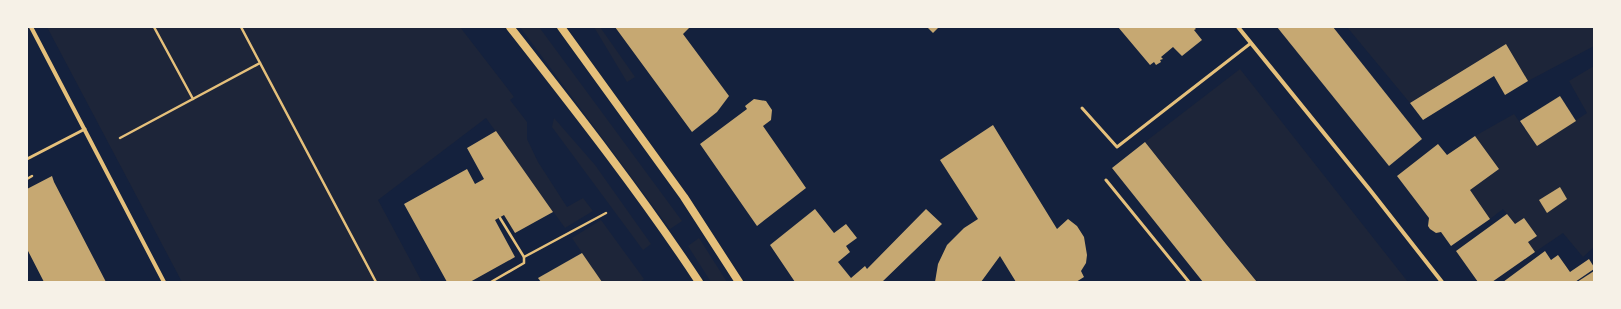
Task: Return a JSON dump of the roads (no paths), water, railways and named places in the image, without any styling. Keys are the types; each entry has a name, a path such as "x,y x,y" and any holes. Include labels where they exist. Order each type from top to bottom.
{"main road":[{"path":"510,27 592,132 672,241 699,282"},
{"path":"561,27 684,197 739,282"}],"street":[{"path":"31,27 164,282"},
{"path":"1238,27 1442,282"}],"lane":[{"path":"1082,108 1118,148 1251,43"},
{"path":"27,159 84,129"},
{"path":"1106,180 1189,282"}]}
